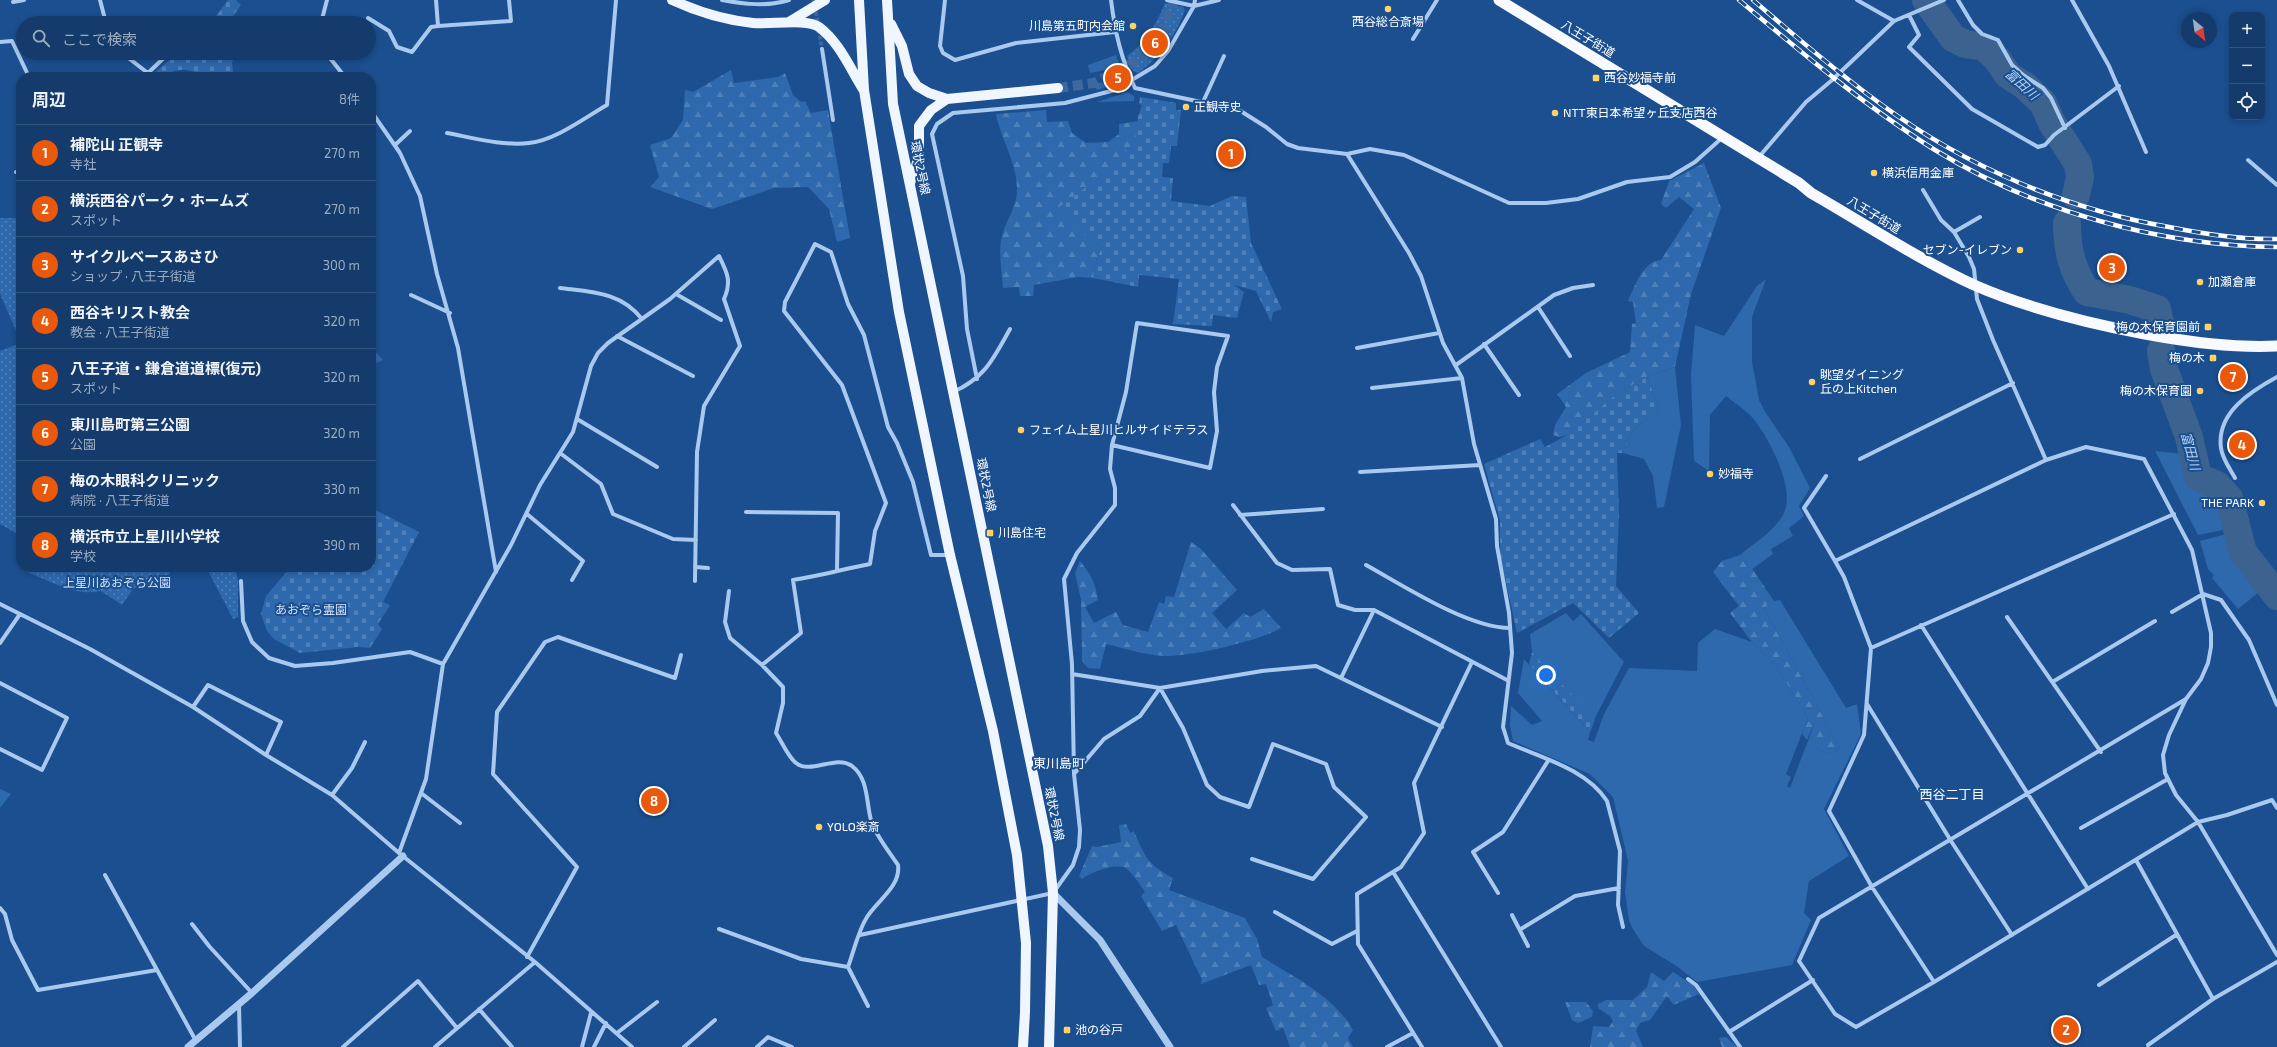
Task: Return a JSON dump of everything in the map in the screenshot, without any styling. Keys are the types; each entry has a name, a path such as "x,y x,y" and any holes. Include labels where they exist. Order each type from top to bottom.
{"highway":[{"name":"八王子街道","path":"1499,0 1758,158 1811,193 1922,258 1974,285 2031,307 2093,324 2188,342 2242,348 2277,346"}],"main road":[{"path":"672,0 710,16 755,24 789,22 818,26 834,40 864,90"},
{"path":"789,22 825,0"},
{"path":"859,0 864,90 899,312 950,555 993,731 1017,855 1026,943 1025,1012 1022,1047"},
{"name":"環状2号線","path":"887,0 893,104 1048,846 1053,893 1049,1047"},
{"path":"889,18 902,46 909,74 917,86 929,93 947,98 1058,88"},
{"path":"910,184 919,157 919,126 931,110 947,98"}],"street":[{"path":"13,2 24,0"},
{"path":"100,0 104,16"},
{"path":"323,16 327,0"},
{"path":"436,0 438,26"},
{"path":"376,23 389,31 397,47 412,52 432,28 438,26 511,21 509,0"},
{"path":"447,132 500,143 530,143 554,135 607,105 616,0"},
{"path":"722,0 745,4 779,3 789,0"},
{"path":"944,0 940,46 944,53 955,60 1016,42 1115,32"},
{"path":"1111,0 1115,32 1121,55 1134,88 1239,110 1266,127 1287,144 1298,148 1347,154 1370,149 1404,155 1509,203 1546,203 1578,199 1627,182 1670,177 1695,162 1723,137"},
{"path":"1167,0 1194,6 1219,0"},
{"path":"977,379 967,329 963,276 932,134 937,124 953,113 1079,100 1115,90 1155,66 1168,51 1194,6 1194,0"},
{"path":"1413,39 1437,0"},
{"path":"1857,0 1894,21"},
{"path":"1758,158 1806,102 1831,81 1894,21 1944,0"},
{"path":"1958,0 1973,25 1982,34 1998,40 2012,64 2023,75 2043,88 2051,98 2064,129"},
{"path":"2072,0 2119,86 2146,152"},
{"path":"1909,15 1919,35 1909,47 1972,109 2038,147 2045,145 2054,136 2119,86"},
{"path":"0,42 12,41 16,49"},
{"path":"822,50 833,120"},
{"path":"1203,102 1224,56"},
{"path":"21,60 27,72"},
{"path":"131,60 147,72"},
{"path":"149,72 162,60"},
{"path":"332,60 341,72"},
{"path":"376,118 395,145 420,196 437,274 450,314 458,348 496,572"},
{"path":"395,145 410,131"},
{"path":"1347,154 1410,253 1421,276 1439,333 1462,378 1474,444 1496,519 1497,546 1510,628 1512,653 1507,680 1503,727 1508,743 1579,774 1602,794 1607,801 1620,851 1618,905 1623,926"},
{"path":"2248,160 2277,185"},
{"path":"1923,190 1941,220 1954,232 1974,269 1974,285 1993,340 2046,460"},
{"path":"1954,232 1980,217"},
{"path":"762,665 802,633 793,580 819,576 837,569 870,564 875,531 886,503 842,385 784,311 785,302 814,244 831,252 848,304 864,335 888,427 897,443 913,482 931,555 950,555"},
{"path":"188,1047 239,1005 401,855 426,779 443,664 496,572 527,514 540,485 573,432 591,366 603,348 617,336 676,294 719,256 726,270 729,287 724,299 740,346 704,406 697,452 695,582"},
{"path":"1456,365 1554,295 1573,288 1594,285"},
{"path":"560,288 610,295 634,308 642,319"},
{"path":"676,294 721,320"},
{"path":"411,295 450,314"},
{"path":"1538,307 1570,356"},
{"path":"860,935 909,925 927,919 1022,901 1053,893 1073,865 1079,847 1080,830 1074,774 1072,674 1064,579 1077,553 1114,505 1114,488 1110,469 1112,445 1126,392 1137,323 1228,336 1217,368 1214,392 1217,431 1210,468 1112,445"},
{"path":"953,392 977,379 990,365 1010,329"},
{"path":"1357,348 1439,333"},
{"path":"617,336 693,376"},
{"path":"1484,344 1519,395"},
{"path":"2235,478 2221,448 2224,425 2231,412 2244,399 2277,377"},
{"path":"1372,388 1462,378"},
{"path":"1860,459 2013,383"},
{"path":"577,418 657,467"},
{"path":"1835,561 2046,460 2086,447 2144,459 2192,550 2211,633 2211,647 2208,663 2201,679 2186,699 2169,735 2163,756 2168,779 2176,795 2198,822 2277,955"},
{"path":"560,453 601,484 613,514 673,539 696,540"},
{"path":"1360,472 1480,465"},
{"path":"1826,476 1804,508 1844,577 1871,648 1864,735 1829,811 1872,887 1934,982"},
{"path":"1233,505 1277,564 1292,570 1330,569 1338,605 1355,610 1374,610 1507,680"},
{"path":"1240,515 1323,509"},
{"path":"746,512 838,513 837,569"},
{"path":"527,514 583,560 572,580"},
{"path":"1871,648 1921,625 1995,595 2174,514"},
{"path":"1366,565 1468,619 1497,628 1510,628"},
{"path":"695,567 708,568"},
{"path":"241,580 243,621 252,642 269,658 295,666 333,663 410,652 443,664"},
{"path":"729,592 725,622 730,638 762,665 783,687 783,703 776,733 795,763 802,767 840,762 852,766 860,778 868,796 871,821 898,864 899,872 896,881 867,917 848,967 868,1006"},
{"path":"2172,612 2202,594 2221,600 2249,640 2277,705"},
{"path":"0,604 90,648 193,707 332,796 401,855 535,962 591,1013 606,1023 632,1047"},
{"path":"1341,678 1374,610"},
{"path":"0,643 20,614"},
{"path":"2008,617 2101,752"},
{"path":"2054,682 2155,621"},
{"path":"1921,625 2088,889"},
{"path":"527,957 577,867 493,774 496,712 545,642 558,637 676,678 681,655"},
{"path":"1422,1047 1358,944 1357,894 1402,868 1424,833 1414,783 1472,662"},
{"path":"1072,674 1160,688 1262,671 1316,666 1442,727"},
{"path":"0,683 67,718 42,770 0,749"},
{"path":"193,707 208,685 281,722 266,755"},
{"path":"1074,774 1104,739 1140,716 1160,688"},
{"path":"1160,688 1182,728 1207,785 1220,797 1249,807 1273,744 1326,764 1334,787 1366,817 1313,879 1252,859"},
{"path":"2186,699 2101,752 1819,918 1799,961 1835,1014 1856,1027 1934,982 2198,822 2227,816 2272,800 2277,808"},
{"path":"1867,704 1951,841 2012,935"},
{"path":"332,796 352,768 365,742"},
{"path":"1498,893 1473,852 1503,832 1548,760"},
{"path":"2081,828 2168,779"},
{"path":"422,793 460,823"},
{"path":"2136,860 2176,935 2213,999"},
{"path":"1393,872 1502,1047"},
{"path":"105,875 196,1041"},
{"path":"1521,929 1575,896 1619,888"},
{"path":"1053,893 1100,940 1170,1047"},
{"path":"0,908 5,914 12,940 38,990 157,970"},
{"path":"1275,912 1332,944 1357,931"},
{"path":"1512,915 1521,929 1528,946"},
{"path":"192,924 208,946 252,993"},
{"path":"719,929 801,959 848,967"},
{"path":"2099,985 2176,935"},
{"path":"435,1047 535,962"},
{"path":"2148,1044 2213,999 2277,962"},
{"path":"1688,979 1696,985 1740,1047"},
{"path":"1729,1032 1813,980"},
{"path":"343,1047 418,981 457,1028"},
{"path":"617,1033 657,1002"},
{"path":"239,1005 240,1047"},
{"path":"479,1009 512,1047"},
{"path":"582,1047 591,1013"},
{"path":"684,1047 715,1020"},
{"path":"594,1047 606,1023"},
{"path":"1387,1047 1413,1032"},
{"path":"757,1047 768,1037 792,1047"}],"green space":[{"path":"228,0 236,0 241,5 233,16 216,16"},
{"path":"1165,3 1183,7 1185,10 1177,29 1154,60 1138,73 1133,71 1127,56 1145,39 1158,19"},
{"path":"1116,55 1119,63 1106,70 1090,73 1088,65"},
{"path":"170,60 233,60 232,62 233,72 197,72 182,70 172,72 155,72"},
{"path":"731,70 734,83 778,77 785,73 793,95 801,102 805,101 811,113 828,110 850,238 837,242 829,209 808,187 774,188 712,209 650,187 659,177 650,145 671,138 683,120 685,90 693,92"},
{"path":"1121,74 1114,85 1097,90 1093,84 1109,81"},
{"path":"1127,92 1134,96 1134,101 1097,102"},
{"path":"1140,97 1176,103 1176,110 1181,110 1177,146 1171,146 1169,163 1163,163 1162,177 1173,178 1171,201 1210,206 1232,196 1246,197 1251,243 1282,309 1273,312 1271,322 1256,291 1234,285 1244,292 1237,318 1213,315 1212,326 1173,324 1179,279 1139,275 1138,287 1093,278 1095,264 1102,247 1086,236 1059,207 1116,166 1125,150 1135,145 1138,117 1142,105 1139,104"},
{"path":"1046,110 1047,122 1068,121 1072,133 1086,143 1108,142 1119,134 1119,124 1152,119 1086,236 1102,247 1095,264 1093,278 1078,277 1034,285 1033,296 1020,296 1019,287 1003,288 1000,254 1001,241 1017,196 1017,190 1012,161 1001,133 996,114"},
{"path":"1704,163 1721,208 1691,294 1675,367 1647,377 1618,393 1567,435 1559,437 1553,435 1555,425 1566,407 1557,394 1586,373 1630,352 1632,324 1636,323 1633,302 1628,301 1644,269 1655,261 1661,260 1694,209 1679,197 1666,208 1661,204 1669,181"},
{"path":"0,218 16,218 16,331 0,294"},
{"path":"1766,279 1752,317 1752,362 1759,400 1789,447 1810,488 1799,506 1804,516 1789,528 1793,536 1771,549 1773,554 1751,570 1747,561 1740,555 1770,531 1784,513 1787,502 1783,476 1778,461 1757,423 1747,412 1726,396 1710,415 1709,471 1694,461 1691,375 1695,325 1724,336 1757,286"},
{"path":"16,345 16,533 0,524 0,351"},
{"path":"376,352 383,360 376,363"},
{"path":"1675,367 1681,425 1664,507 1657,508 1653,476 1644,459 1623,453 1632,431 1659,409 1647,377"},
{"path":"1647,377 1659,409 1632,431 1623,453 1617,453 1619,513 1616,586 1639,613 1609,638 1573,603 1517,633 1500,554 1500,521 1484,464 1540,439 1545,447 1567,435 1618,393"},
{"path":"2155,451 2184,454 2187,460 2184,464 2196,487 2221,498 2217,505 2223,530 2198,535"},
{"path":"2228,500 2242,557 2263,589 2238,609 2212,578 2214,575 2208,569 2200,541 2230,533 2224,505"},
{"name":"あおぞら霊園","path":"376,510 419,532 383,602 390,605 378,624 382,629 370,648 358,647 300,653 274,639 267,631 261,614 266,596 287,572 376,572"},
{"path":"1191,542 1201,549 1237,590 1212,613 1226,629 1244,613 1250,617 1264,609 1281,628 1241,643 1175,656 1149,654 1106,644 1100,669 1088,668 1082,661 1081,600 1075,573 1080,561 1087,570 1096,589 1098,600 1085,607 1094,623 1116,612 1123,625 1148,632 1159,602 1164,604 1166,596 1174,597"},
{"path":"1740,555 1747,561 1774,601 1764,608 1840,748 1831,754 1819,750 1809,738 1815,721 1807,740 1802,734 1808,718 1777,667 1752,642 1730,613 1739,606 1713,572 1722,561"},
{"name":"上星川あおぞら公園","path":"27,572 170,572 165,582 155,576 133,589 122,605 101,591 83,592 54,584"},
{"name":"上星川あおぞら公園","path":"209,572 236,572 238,581 238,617 233,619"},
{"path":"1780,600 1846,708 1857,704 1861,734 1824,809 1849,856 1809,881 1804,913 1811,920 1792,965 1697,982 1678,967 1644,946 1629,921 1625,892 1628,861 1613,797 1590,774 1513,741 1510,725 1511,706 1532,725 1542,721 1518,693 1524,659 1590,732 1588,740 1594,742 1604,714 1629,668 1697,671 1698,643 1715,629 1752,642 1777,667 1808,718 1786,774 1791,777 1787,786 1790,788 1809,738 1819,750 1831,754 1840,748 1764,608 1774,601"},
{"path":"1566,613 1573,621 1581,614 1624,662 1594,720 1532,652 1530,634"},
{"path":"1532,652 1595,720 1590,732 1529,664"},
{"path":"0,789 11,794 0,808"},
{"path":"1126,824 1130,833 1134,831 1144,854 1152,864 1173,878 1169,890 1245,918 1257,939 1262,957 1312,988 1335,1007 1345,1018 1353,1030 1348,1038 1353,1047 1290,1047 1283,1028 1276,1031 1266,1008 1273,1005 1266,984 1259,985 1251,965 1201,984 1202,980 1176,925 1162,931 1141,896 1145,892 1127,869 1123,867 1111,867 1098,871 1082,879 1079,876 1092,846 1097,847 1121,842 1119,825"},
{"path":"1651,972 1664,981 1673,972 1693,985 1699,994 1674,1005 1667,996 1650,1020 1640,1023 1636,1031 1643,1047 1590,1047 1593,1026 1609,1027 1613,1021 1611,1017 1598,1008 1598,1004 1606,1000 1633,1000 1647,987"},
{"path":"1565,1002 1586,1002 1593,1011 1592,1017 1578,1023 1572,1020"},
{"path":"1726,1037 1737,1047 1722,1047 1719,1038"}],"waterway":[{"name":"富田川","path":"1926,0 1953,38 1965,44 1984,47 1997,59 2008,75 2025,86 2043,103 2052,123 2078,164 2080,177 2076,195"},
{"name":"富田川","path":"2067,223 2071,259 2074,268 2087,292 2130,300 2157,309 2160,323"},
{"name":"富田川","path":"2161,351 2164,369 2189,437 2198,477 2217,485 2229,498 2243,552 2277,596"}],"tunnel":[{"path":"814,0 822,49"},
{"path":"1058,88 1094,83 1134,62 1162,33 1174,0"}],"railway":[{"path":"1739,0 1834,78 1909,133 1973,172 2014,191 2056,207 2100,221 2144,232 2189,240 2233,245 2277,247"},
{"path":"1753,0 1832,67 1882,105 1948,148 1983,166 2055,197 2131,219 2182,230 2223,236 2250,239 2277,239"}],"place":[{"name":"西谷総合斎場","path":"1388,9"},
{"name":"川島第五町内会館","path":"1133,26"},
{"name":"東川島町第三公園","path":"1155,43"},
{"name":"八王子道・鎌倉道道標(復元)","path":"1118,78"},
{"name":"西谷妙福寺前","path":"1596,78"},
{"name":"正観寺史","path":"1186,107"},
{"name":"NTT東日本希望ヶ丘支店西谷","path":"1555,113"},
{"name":"補陀山 正観寺","path":"1231,154"},
{"name":"横浜信用金庫","path":"1874,173"},
{"name":"セブン-イレブン","path":"2020,250"},
{"name":"サイクルベースあさひ","path":"2112,268"},
{"name":"加瀬倉庫","path":"2200,282"},
{"name":"梅の木保育園前","path":"2208,327"},
{"name":"梅の木","path":"2213,358"},
{"name":"梅の木眼科クリニック","path":"2233,377"},
{"name":"眺望ダイニング 丘の上Kitchen","path":"1812,382"},
{"name":"梅の木保育園","path":"2200,391"},
{"name":"フェイム上星川ヒルサイドテラス","path":"1021,430"},
{"name":"西谷キリスト教会","path":"2242,445"},
{"name":"妙福寺","path":"1710,474"},
{"name":"THE PARK","path":"2262,503"},
{"name":"川島住宅","path":"990,533"},
{"name":"横浜市立上星川小学校","path":"654,801"},
{"name":"YOLO楽斎","path":"819,827"},
{"name":"池の谷戸","path":"1067,1030"},
{"name":"横浜西谷パーク・ホームズ","path":"2066,1030"}],"district":[{"name":"東川島町","path":"1059,763"},
{"name":"西谷二丁目","path":"1952,794"}]}
